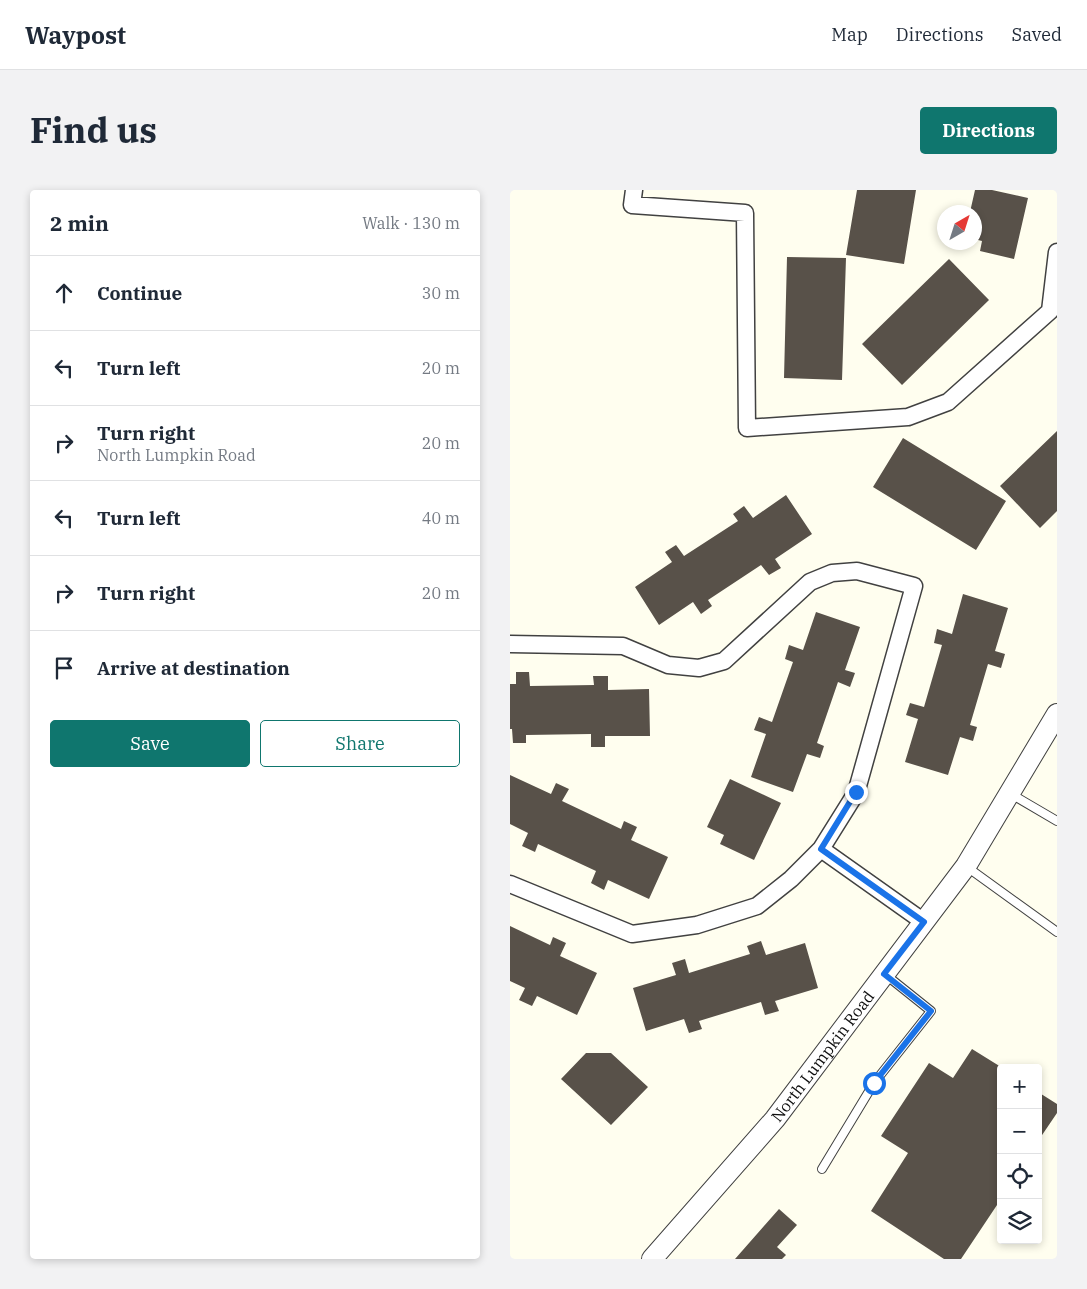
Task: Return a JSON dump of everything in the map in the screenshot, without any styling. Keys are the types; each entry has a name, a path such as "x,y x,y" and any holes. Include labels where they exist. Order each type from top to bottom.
{"street":[{"path":"634,190 632,205 745,213 747,428 908,417 948,402 1050,311 1057,252"},
{"path":"510,644 622,646 668,665 699,668 724,661 810,582 832,573 857,570 914,586 856,792 821,849 791,879 757,906 697,926 632,934 510,884"},
{"name":"North Lumpkin Road","path":"652,1259 775,1119 966,866 1057,714"},
{"path":"821,849 924,922"}],"lane":[{"path":"1009,793 1057,821"},
{"path":"966,866 1057,932"},
{"path":"822,1169 874,1083 931,1011 884,974"}],"building":[{"path":"857,190 916,190 904,264 846,255"},
{"path":"975,190 992,190 1028,198 1014,259 980,251 982,250 982,205 972,205"},
{"path":"787,257 846,258 842,380 784,378"},
{"path":"949,259 989,300 902,385 862,344"},
{"path":"1057,431 1057,511 1040,528 1000,486"},
{"path":"903,438 1006,501 976,550 873,487"},
{"path":"786,495 812,534 775,559 781,568 769,575 761,565 708,600 712,606 701,614 693,602 659,625 635,587 672,562 665,552 676,545 684,556 738,521 733,514 744,506 753,518"},
{"path":"963,594 1008,608 995,651 1005,654 1001,668 988,664 970,725 977,727 973,741 960,737 948,775 905,762 918,719 906,715 910,703 924,707 942,645 934,643 937,629 952,634"},
{"path":"816,612 860,627 845,670 855,673 850,687 838,682 817,743 824,746 820,758 807,754 793,792 751,777 766,734 754,730 759,717 772,722 793,662 785,659 789,645 803,650"},
{"path":"516,672 529,672 530,686 594,685 593,676 608,676 608,690 649,689 650,736 605,736 605,747 591,747 591,734 526,735 526,743 513,743 512,729 510,729 510,684 516,684"},
{"path":"510,775 551,794 556,783 569,789 562,801 621,829 624,821 637,827 631,840 668,857 649,899 608,880 604,890 591,883 596,871 538,844 535,852 522,846 528,833 510,824"},
{"path":"730,779 781,803 754,860 720,844 724,835 707,827"},
{"path":"510,926 550,945 553,937 566,943 560,956 597,973 577,1015 537,996 532,1006 519,1000 525,988 510,981"},
{"path":"761,941 766,955 805,943 818,988 775,1001 779,1011 765,1015 761,1002 699,1021 702,1029 689,1033 684,1019 646,1031 633,988 676,975 672,963 685,959 689,973 750,954 747,946"},
{"path":"972,1049 997,1065 997,1205 961,1259 944,1259 871,1211 908,1153 881,1136 929,1063 953,1078"},
{"path":"586,1053 611,1053 648,1087 611,1125 561,1079"},
{"path":"1042,1095 1057,1104 1057,1113 1042,1135"},
{"path":"779,1209 797,1225 777,1247 786,1255 782,1259 735,1259"}],"route":[{"path":"856,792 821,849 924,922 884,974 931,1011 874,1083"}]}
